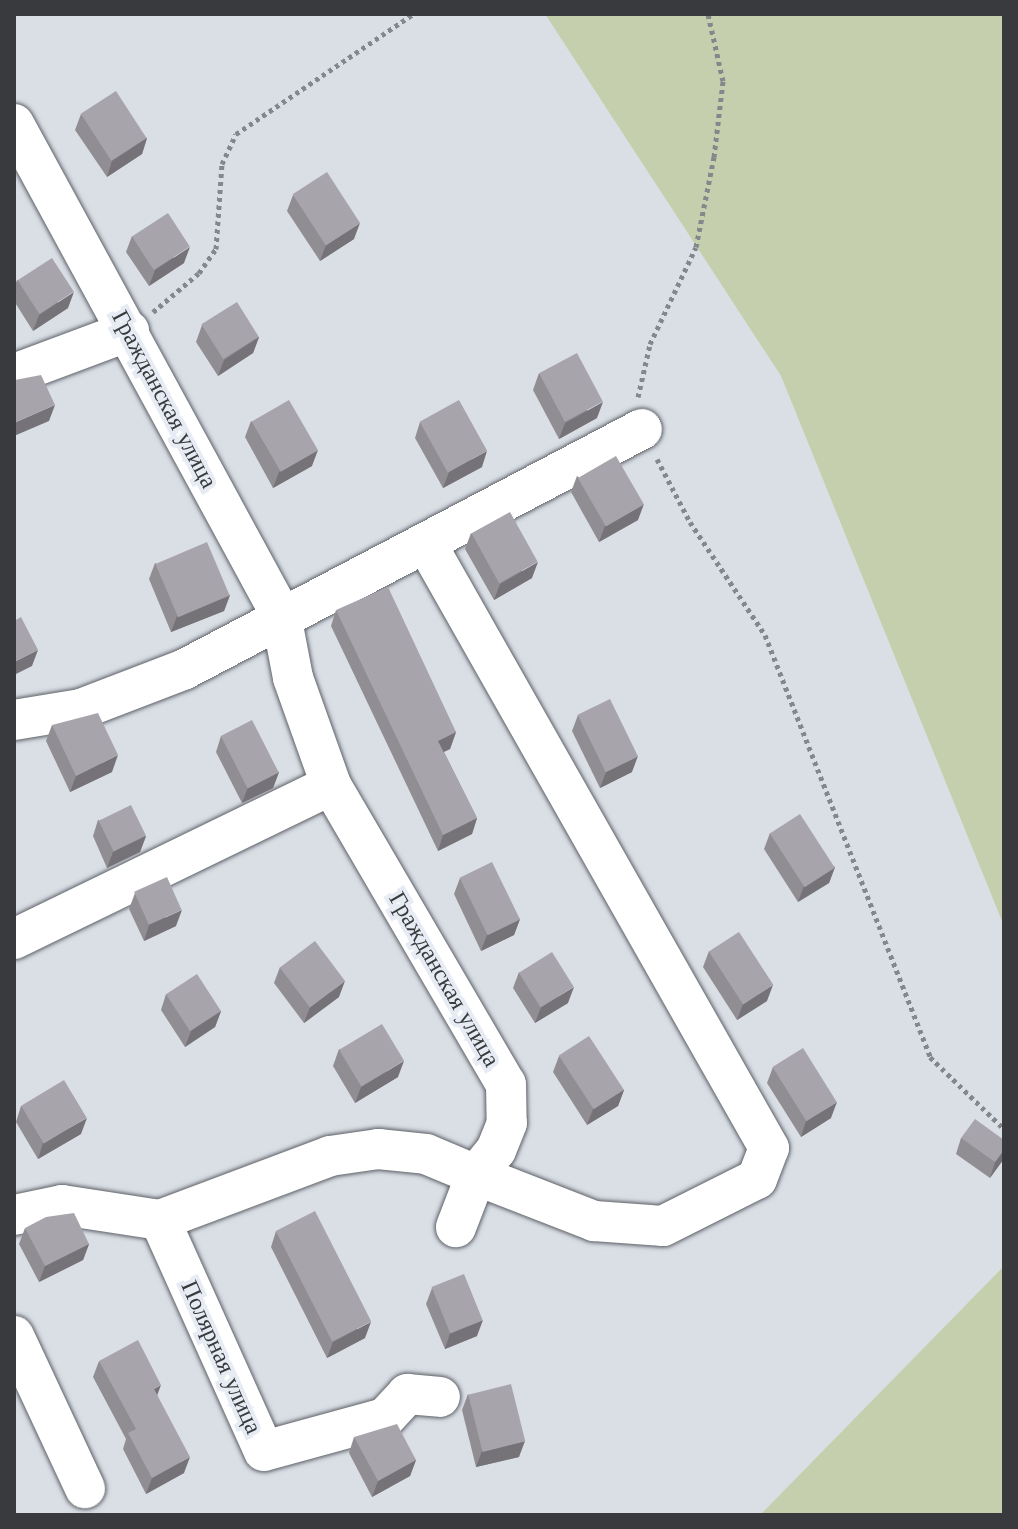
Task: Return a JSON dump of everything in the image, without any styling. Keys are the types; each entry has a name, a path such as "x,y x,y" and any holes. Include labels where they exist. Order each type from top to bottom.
{"street":[{"name":"Гражданская улица","path":"14,124 281,615 293,678 331,785 506,1084 507,1123 496,1150 476,1175 456,1227"},
{"path":"14,374 129,331"},
{"path":"14,720 81,709 170,675 281,615 427,545 642,429"},
{"path":"14,1215 62,1205 160,1220 330,1156 354,1152 426,1154 594,1221 663,1226 757,1179 769,1148 427,545"},
{"path":"14,939 331,785"},
{"name":"Полярная улица","path":"160,1220 264,1451 385,1418 407,1394 440,1397"},
{"path":"14,1336 85,1488"}],"path":[{"path":"129,331 193,280 213,254 221,225 223,157 236,134 413,14"},
{"path":"708,14 723,81 714,157 696,247 645,360 637,401 642,429 690,522 765,635 930,1057 1004,1129"}],"green space":[{"path":"545,14 1004,14 1004,926 781,376"},
{"path":"1004,1266 1004,1515 760,1515"}],"building":[{"path":"116,91 146,138 111,161 81,114"},
{"path":"327,172 360,223 326,245 293,194"},
{"path":"168,213 190,247 154,270 132,236"},
{"path":"52,258 74,292 39,314 18,280"},
{"path":"237,302 259,337 223,359 201,324"},
{"path":"577,353 603,402 565,422 539,373"},
{"path":"41,375 55,405 14,423 14,379"},
{"path":"289,400 318,450 281,472 252,422"},
{"path":"459,400 487,451 448,473 420,422"},
{"path":"616,456 644,504 606,526 578,478"},
{"path":"510,512 538,562 499,583 472,533"},
{"path":"207,542 230,595 178,617 155,564"},
{"path":"388,587 456,732 438,741 477,818 443,835 336,610"},
{"path":"21,617 38,650 14,662 14,621"},
{"path":"610,699 638,757 606,772 578,715"},
{"path":"98,713 118,755 76,776 52,725"},
{"path":"252,720 279,773 248,788 221,736"},
{"path":"131,805 146,836 114,851 99,821"},
{"path":"800,814 835,868 805,887 770,834"},
{"path":"492,862 520,920 488,935 460,878"},
{"path":"167,877 182,910 149,925 134,892"},
{"path":"739,932 773,985 743,1004 709,952"},
{"path":"315,941 345,981 310,1007 280,967"},
{"path":"552,952 574,987 541,1007 519,973"},
{"path":"197,974 221,1011 190,1031 166,994"},
{"path":"382,1024 404,1061 361,1087 339,1050"},
{"path":"589,1036 624,1090 594,1109 559,1056"},
{"path":"803,1048 837,1102 806,1121 772,1067"},
{"path":"64,1080 87,1118 44,1143 21,1106"},
{"path":"975,1119 1004,1140 1004,1150 995,1162 961,1138"},
{"path":"315,1211 371,1321 332,1341 276,1231"},
{"path":"74,1213 89,1244 45,1266 25,1228 46,1217"},
{"path":"464,1274 483,1320 450,1333 432,1287"},
{"path":"138,1340 161,1385 154,1389 190,1457 152,1478 128,1433 136,1429 99,1361"},
{"path":"511,1384 525,1441 483,1452 468,1395"},
{"path":"397,1424 416,1460 378,1481 354,1437"}]}
